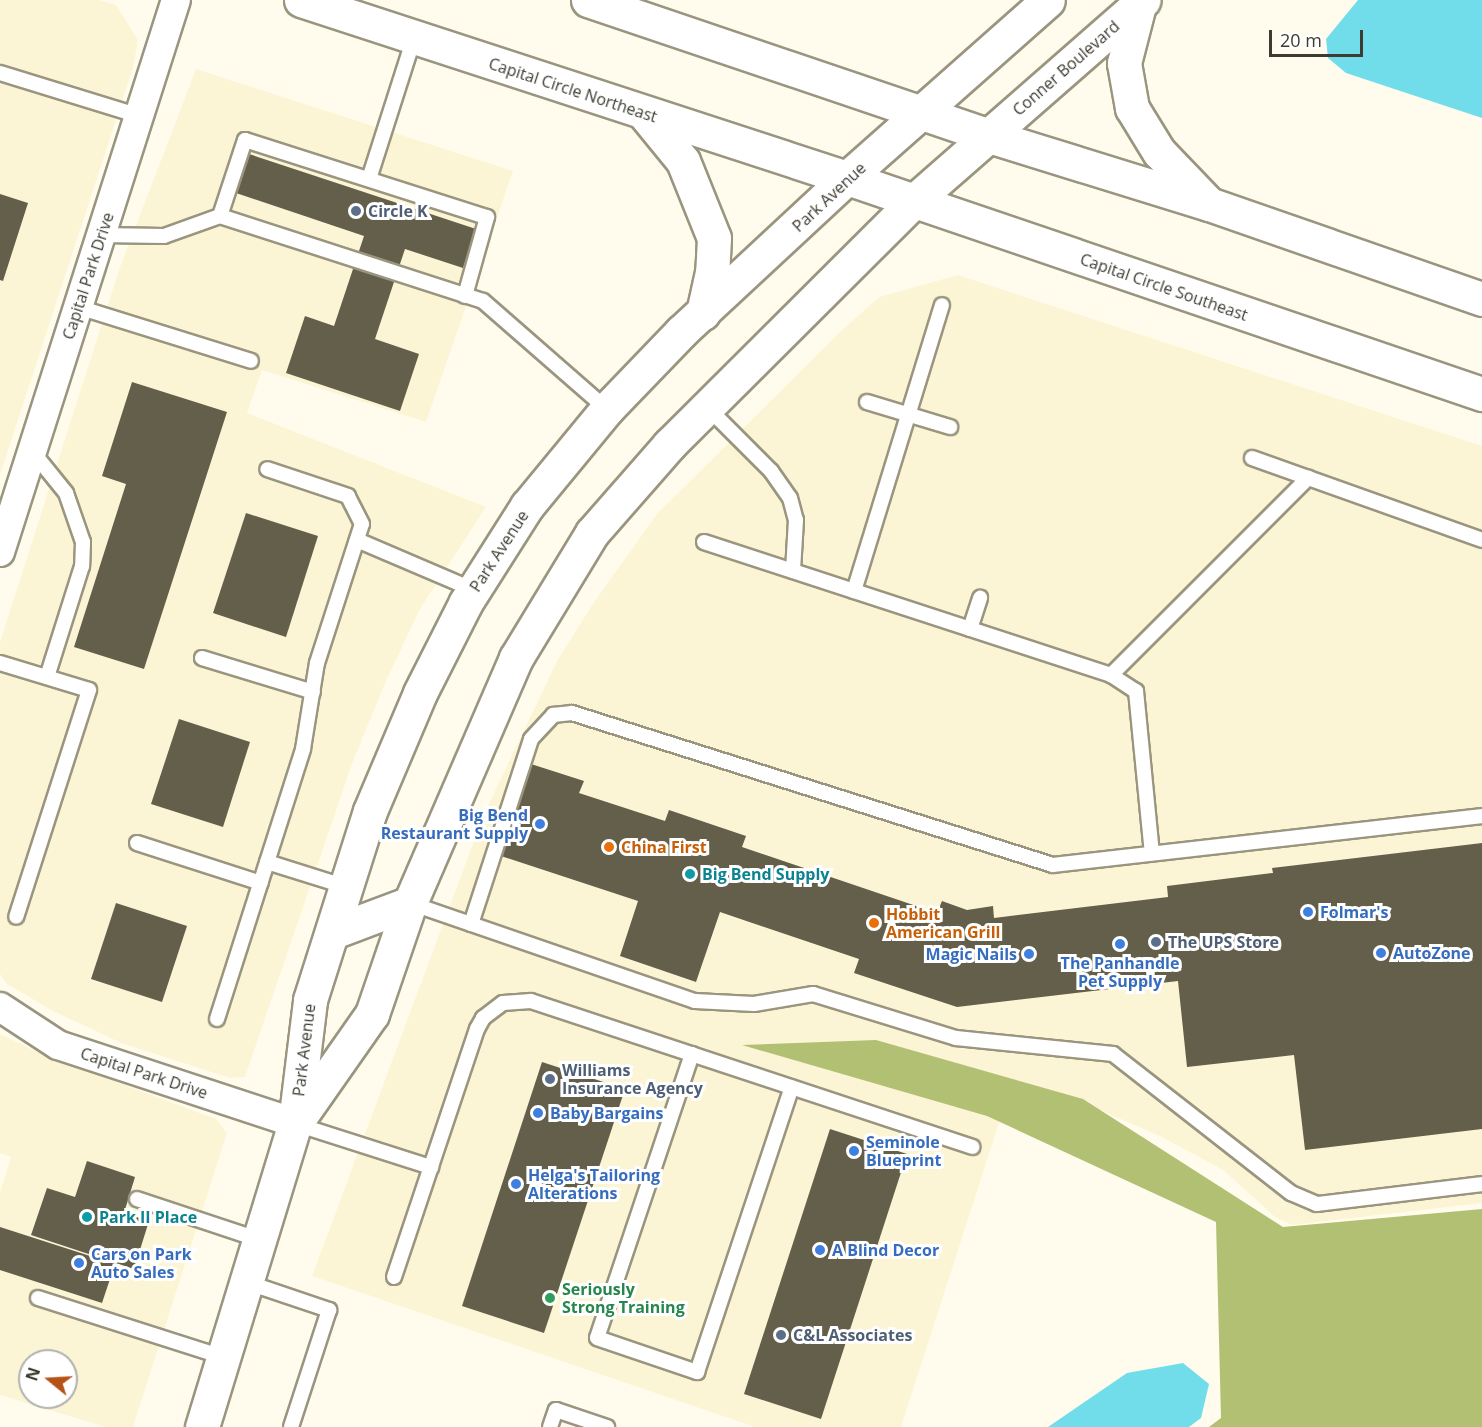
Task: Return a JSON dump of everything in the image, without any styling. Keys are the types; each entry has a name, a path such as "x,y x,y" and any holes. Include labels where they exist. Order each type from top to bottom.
{"main road":[{"name":"Capital Circle Northeast","path":"301,0 847,178"},
{"path":"588,0 989,136 1209,204 1482,299"},
{"path":"925,113 1048,0"},
{"path":"1141,2 1124,63 1132,108 1159,153 1209,204"},
{"name":"Conner Boulevard","path":"989,136 1141,2"},
{"path":"643,112 683,161 714,238 712,272 703,313"},
{"name":"Park Avenue","path":"202,1427 295,1123 310,1000 370,811 411,715 474,590 527,506 607,409 703,313 847,178 925,113"},
{"name":"Park Avenue","path":"295,1123 372,1014 410,903 516,658 592,533 707,407 914,201 989,136"},
{"name":"Capital Circle Southeast","path":"847,178 1482,394"},
{"path":"333,932 410,903"}],"street":[{"name":"Capital Park Drive","path":"0,552 176,0"},
{"name":"Capital Park Drive","path":"0,1007 58,1045 295,1123"}],"lane":[{"path":"369,179 414,38"},
{"path":"0,73 140,116"},
{"path":"220,216 245,140 487,217 465,296"},
{"path":"101,235 165,236 220,216 483,302 607,409"},
{"path":"854,591 942,305"},
{"path":"78,307 251,361"},
{"path":"867,402 950,427"},
{"path":"707,407 771,471 790,498 796,520 793,571"},
{"path":"32,451 66,493 83,542 82,566 47,677"},
{"path":"1252,458 1482,540"},
{"path":"217,1019 303,749 317,663 362,524 348,496 267,469"},
{"path":"1111,675 1308,478"},
{"path":"357,540 474,590"},
{"path":"704,542 1111,675 1136,691 1152,853"},
{"path":"970,629 980,598"},
{"path":"202,658 313,693"},
{"path":"0,663 89,690 16,917"},
{"path":"471,924 531,739 553,715 572,713 1053,865 1482,816"},
{"path":"137,843 261,883"},
{"path":"267,862 347,886"},
{"path":"410,903 695,1001 754,1004 813,994 956,1038 1113,1054 1291,1193 1317,1204 1482,1184"},
{"path":"394,1277 477,1029 483,1018 503,1003 531,1001 973,1147"},
{"path":"692,1054 597,1338 697,1372 792,1087"},
{"path":"295,1123 431,1167"},
{"path":"137,1199 260,1240"},
{"path":"246,1282 329,1310 291,1427"},
{"path":"38,1298 223,1357"},
{"path":"550,1427 556,1410 607,1427"}],"shaded area":[{"path":"0,0 99,0 116,5 138,40 133,68 0,475"},
{"path":"196,69 513,171 426,422 262,370 247,413 486,507 420,609 386,681 352,764 245,1077 230,1078 121,1043 51,1010 7,984 0,974 0,642 120,267"},
{"path":"958,275 1482,446 1482,1203 1292,1225 1275,1217 1223,1170 1160,1136 1095,1108 1009,1092 901,1427 755,1427 312,1276 484,814 557,661 592,605 657,514 841,331 879,297"},
{"path":"0,1034 42,1054 216,1119 227,1133 133,1427 105,1427 46,1409 78,1409 78,1349 18,1349 18,1400 0,1395 0,1192 11,1157 0,1153"}],"green space":[{"path":"876,1040 1083,1099 1283,1227 1482,1209 1482,1427 1209,1427 1221,1418 1216,1222 987,1116 742,1045"}],"water":[{"path":"1358,0 1482,0 1482,118 1346,73 1328,58 1326,39"},
{"path":"1183,1363 1209,1384 1201,1418 1189,1427 1048,1427 1127,1373"}],"building":[{"path":"249,154 476,229 463,268 405,249 375,339 419,354 400,411 286,373 305,316 334,326 364,236 236,193"},
{"path":"0,194 28,203 3,281 0,280"},
{"path":"132,382 227,412 144,669 74,647 126,484 102,476"},
{"path":"246,513 318,536 286,637 213,613"},
{"path":"179,719 250,742 223,827 151,804"},
{"path":"531,764 584,781 579,793 665,821 669,810 746,836 742,847 937,913 942,901 967,910 993,906 994,918 1168,897 1167,886 1273,873 1272,868 1482,843 1482,1129 1305,1150 1294,1055 1187,1067 1178,981 957,1007 854,973 859,959 720,912 696,982 620,956 638,901 501,856"},
{"path":"116,903 187,926 162,1002 91,979"},
{"path":"542,1062 625,1089 544,1333 462,1306"},
{"path":"830,1129 907,1154 821,1419 744,1394"},
{"name":"Park II Place","path":"87,1161 135,1177 124,1213 149,1221 134,1269 31,1235 47,1188 75,1197"},
{"path":"0,1227 115,1264 102,1303 0,1270"}],"place":[{"name":"Circle K","path":"356,211"},
{"name":"Big Bend Restaurant Supply","path":"540,824"},
{"name":"China First","path":"609,847"},
{"name":"Big Bend Supply","path":"690,874"},
{"name":"Folmar's","path":"1308,912"},
{"name":"Hobbit American Grill","path":"874,923"},
{"name":"The UPS Store","path":"1156,942"},
{"name":"The Panhandle Pet Supply","path":"1120,944"},
{"name":"AutoZone","path":"1381,953"},
{"name":"Magic Nails","path":"1029,954"},
{"name":"Williams Insurance Agency","path":"550,1079"},
{"name":"Baby Bargains","path":"538,1113"},
{"name":"Seminole Blueprint","path":"854,1151"},
{"name":"Helga's Tailoring Alterations","path":"516,1184"},
{"name":"Park II Place","path":"87,1217"},
{"name":"A Blind Decor","path":"820,1250"},
{"name":"Cars on Park Auto Sales","path":"79,1263"},
{"name":"Seriously Strong Training","path":"550,1298"},
{"name":"C&L Associates","path":"781,1335"}]}
